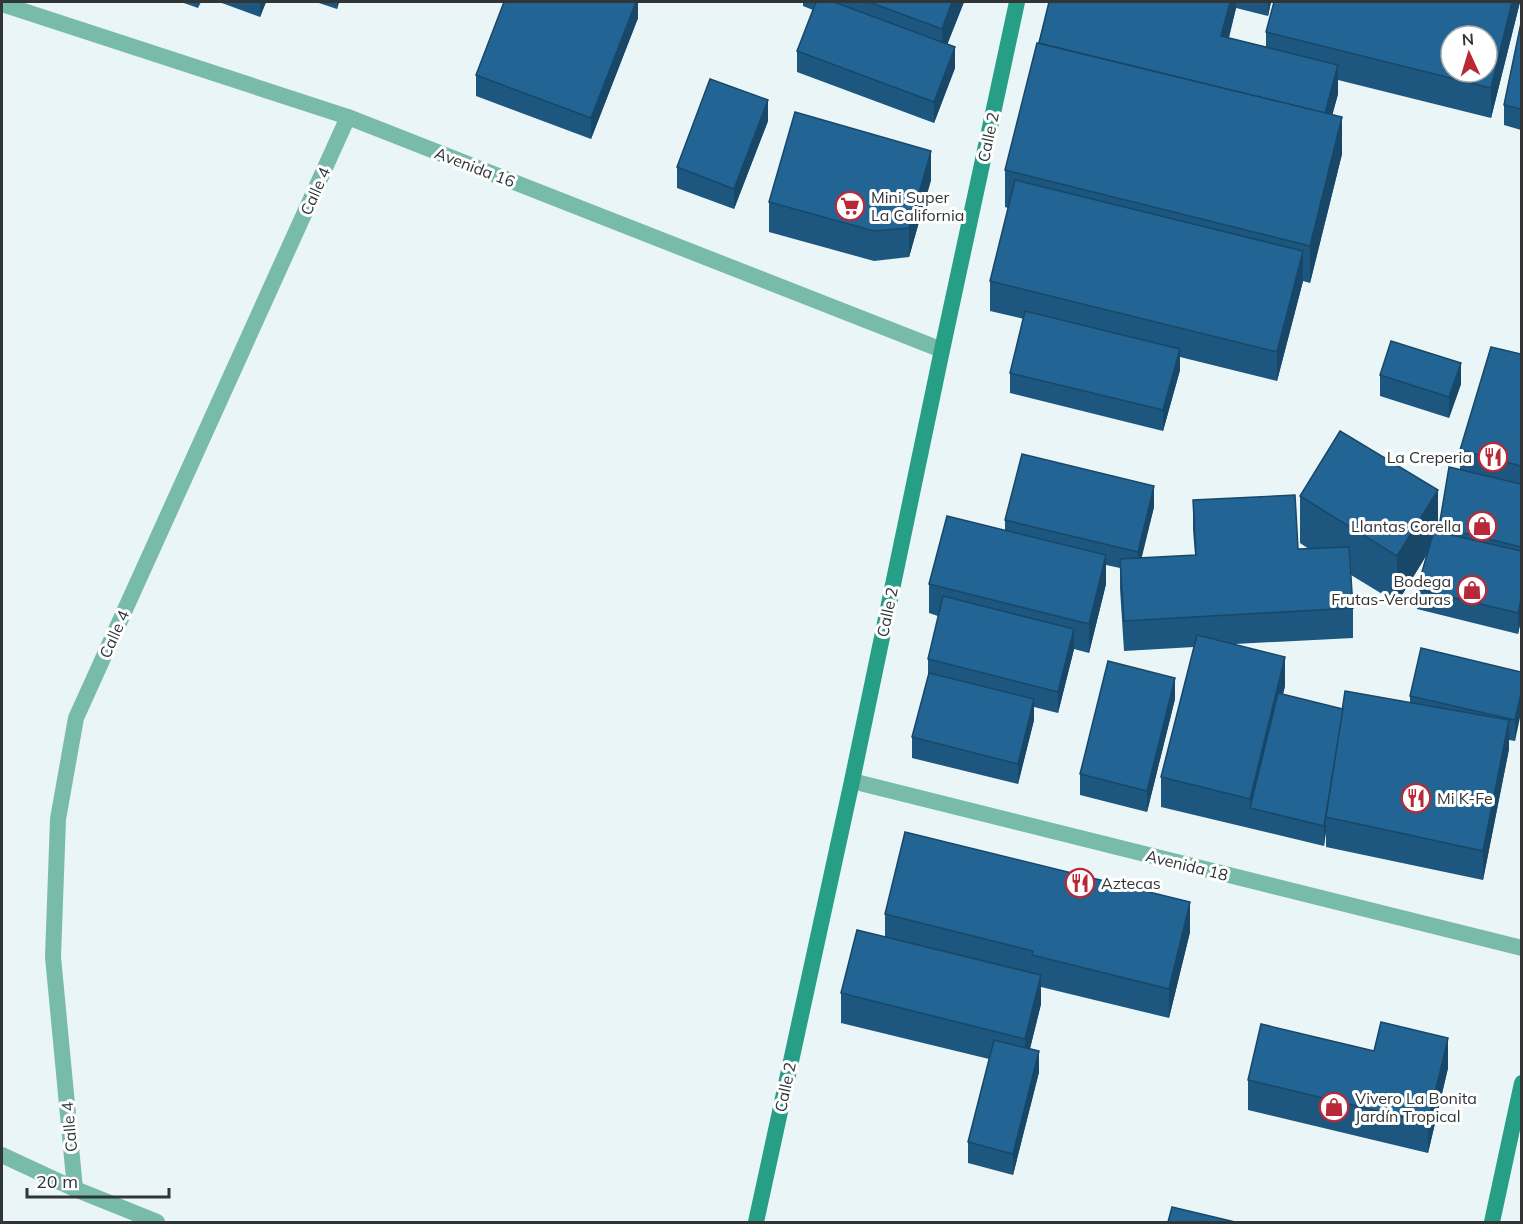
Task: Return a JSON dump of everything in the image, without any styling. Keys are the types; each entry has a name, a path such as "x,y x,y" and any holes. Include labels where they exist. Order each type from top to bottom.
{"main road":[{"name":"Calle 2","path":"756,1222 1017,2"},
{"path":"1492,1222 1521,1083"}],"street":[{"name":"Avenida 16","path":"2,4 348,117 942,351"},
{"name":"Calle 4","path":"75,1189 53,957 58,819 76,718 348,117"},
{"name":"Avenida 18","path":"852,781 1521,948"},
{"path":"2,1155 75,1189 157,1222"}],"building":[{"path":"504,2 636,2 591,118 476,75"},
{"path":"816,2 834,2 955,47 934,102 797,51"},
{"path":"869,2 952,2 942,29"},
{"path":"1049,2 1230,2 1221,36 1338,65 1325,113 1039,43"},
{"path":"1274,2 1512,2 1499,55 1499,24 1439,24 1439,75 1266,32"},
{"path":"1521,23 1521,109 1504,105"},
{"path":"1037,43 1342,117 1310,246 1005,170"},
{"path":"710,79 768,100 734,189 677,167"},
{"path":"1475,84 1492,84 1491,88"},
{"name":"Mini Super La California","path":"795,112 931,151 909,228 874,231 769,202"},
{"path":"1015,180 1303,251 1277,352 990,281"},
{"path":"1025,311 1180,349 1163,410 1010,373"},
{"path":"1391,341 1461,363 1449,397 1380,375"},
{"path":"1491,347 1521,354 1521,466 1460,450"},
{"path":"1340,431 1438,490 1397,556 1300,496"},
{"path":"1022,454 1154,486 1138,552 1005,520"},
{"name":"Llantas Corella","path":"1449,467 1521,484 1521,547 1439,527"},
{"path":"1295,495 1298,549 1349,547 1353,608 1124,621 1120,559 1196,555 1193,500"},
{"path":"947,516 1106,555 1089,624 929,584"},
{"name":"Bodega Frutas-Verduras","path":"1434,531 1521,551 1521,599 1518,613 1417,589"},
{"path":"943,596 1074,629 1058,692 928,659"},
{"path":"1197,635 1285,657 1250,799 1161,777"},
{"path":"1421,648 1521,672 1521,693 1515,720 1410,696"},
{"path":"1108,661 1175,678 1147,791 1080,774"},
{"path":"929,673 1034,699 1018,764 912,737"},
{"name":"Mi K-Fe","path":"1345,691 1509,720 1483,851 1326,817"},
{"path":"1278,693 1343,709 1324,826 1250,808"},
{"path":"905,832 1190,902 1169,989 1032,955 1033,951 885,914"},
{"path":"857,930 1041,975 1025,1039 841,993"},
{"path":"1381,1022 1448,1038 1428,1123 1248,1080 1261,1024 1374,1051"},
{"path":"994,1040 1039,1051 1013,1154 968,1142"},
{"path":"1172,1207 1235,1222 1168,1222"}],"place":[{"name":"Mini Super La California","path":"850,206"},
{"name":"La Creperia","path":"1493,457"},
{"name":"Llantas Corella","path":"1482,526"},
{"name":"Bodega Frutas-Verduras","path":"1472,590"},
{"name":"Mi K-Fe","path":"1416,798"},
{"name":"Aztecas","path":"1080,883"},
{"name":"Vivero La Bonita Jardín Tropical","path":"1334,1107"}]}
